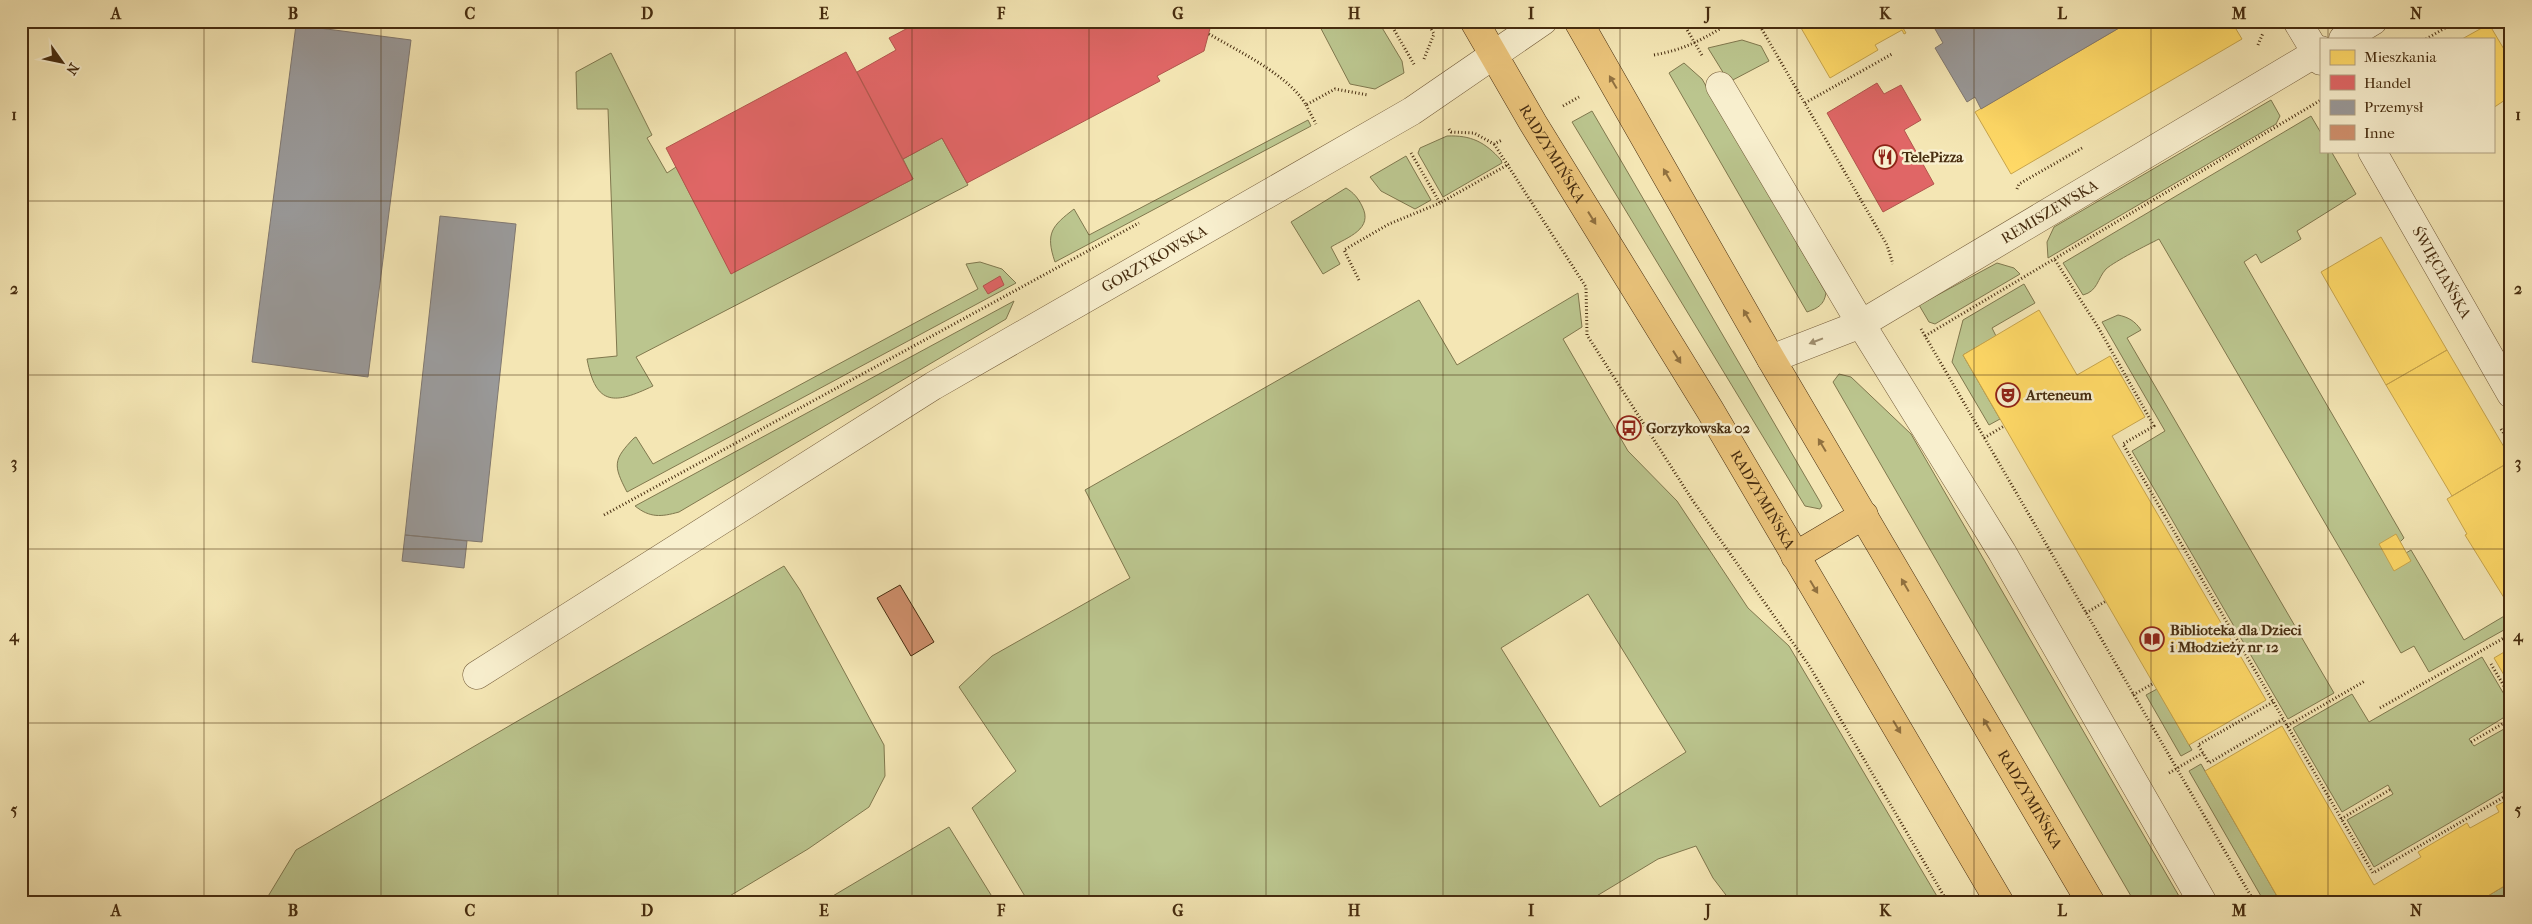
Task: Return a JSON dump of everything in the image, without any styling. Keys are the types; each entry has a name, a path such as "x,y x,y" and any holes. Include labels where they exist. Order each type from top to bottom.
{"main road":[{"name":"RADZYMIŃSKA","path":"1474,21 1795,556 2000,903"},
{"name":"RADZYMIŃSKA","path":"1578,21 1771,359 2091,903"},
{"path":"1795,556 1864,515"}],"street":[{"name":"GORZYKOWSKA","path":"477,675 933,386 1412,111 1494,57 1543,21"},
{"path":"2297,21 2319,55"},
{"path":"2345,38 2373,21"},
{"name":"REMISZEWSKA","path":"1771,359 1861,324 2319,55"},
{"path":"1720,86 1861,324 2002,552 2203,903"},
{"name":"ŚWIĘCIAŃSKA","path":"2373,152 2511,394"}],"path":[{"path":"1389,21 1418,72 1434,34 1427,21"},
{"path":"1719,21 1723,27"},
{"path":"1654,55 1679,50 1723,27 1760,26 1767,21"},
{"path":"2428,38 2457,21"},
{"path":"1760,26 1887,246 1904,299 2255,903"},
{"path":"1209,34 1276,75 1300,93 1317,126 1325,122"},
{"path":"1805,103 1892,54"},
{"path":"1306,105 1335,89 1374,96 1366,100"},
{"path":"1562,106 1583,95"},
{"path":"1925,336 2320,101"},
{"path":"1447,124 1451,132 1474,133 1494,144 1509,164 1586,287 1587,335 1693,501 1810,667 1948,903"},
{"path":"1494,144 1502,140"},
{"path":"1407,146 1440,203"},
{"path":"1358,280 1344,250 1389,224 1440,203 1509,164"},
{"path":"604,515 1143,221"},
{"path":"2055,260 2098,327 2154,426 2123,444 2373,874 2511,793"},
{"path":"1984,438 2004,426"},
{"path":"2086,613 2106,601"},
{"path":"2380,708 2511,634"},
{"path":"2491,664 2511,698"},
{"path":"2287,726 2364,681"},
{"path":"2134,695 2154,684"},
{"path":"2273,702 2198,745 2208,763 2283,719"},
{"path":"2471,742 2511,719"},
{"path":"2198,756 2203,753"},
{"path":"2341,819 2391,790"}],"green space":[{"path":"1317,21 1378,21 1402,61 1404,73 1375,89 1350,84"},
{"path":"1742,40 1761,46 1769,61 1729,82 1708,48"},
{"path":"611,53 652,135 647,138 667,173 676,167 731,273 913,179 903,159 942,138 968,185 636,357 653,386 628,396 609,397 596,386 587,359 617,356 608,109 577,109 576,72"},
{"path":"1684,63 1702,79 1826,293 1820,306 1807,312 1669,73"},
{"path":"2271,100 2280,116 2276,124 2048,258 2047,242 2054,227"},
{"path":"1592,111 1819,500 1822,506 1820,509 1805,506 1572,122"},
{"path":"2311,116 2320,131 2320,152 2332,152 2356,194 2297,231 2301,239 2261,263 2256,254 2244,262 2404,538 2400,542 2406,553 2411,550 2464,640 2511,612 2511,626 2429,672 2414,646 2401,653 2159,239 2110,266 2103,273 2092,291 2083,295 2063,263"},
{"path":"1308,120 1311,126 1055,262 1051,244 1052,231 1060,220 1074,209 1089,235"},
{"path":"1447,136 1470,138 1477,141 1489,149 1502,163 1443,197 1418,153 1420,148"},
{"path":"1406,156 1431,200 1415,209 1381,191 1370,177"},
{"path":"1346,188 1354,194 1360,203 1365,214 1365,221 1351,236 1331,247 1340,264 1323,274 1291,222"},
{"path":"980,262 1002,269 1016,283 627,492 619,475 617,463 622,452 634,438 636,437 653,464 978,289 966,264"},
{"path":"1997,263 2014,268 2020,274 1935,324 1929,322 1919,305"},
{"path":"2024,284 2035,303 1992,328 1996,336 1963,355 2000,419 1989,425 1952,362 1963,320"},
{"path":"1578,293 1582,327 1563,339 1628,451 1677,501 1748,608 1789,646 1941,903 1732,903 1713,878 1696,846 1658,859 1585,903 1029,903 972,808 1016,771 959,687 992,656 1130,578 1085,490 1419,300 1457,365","holes":["1588,594 1686,752 1600,807 1501,648"]},
{"path":"1014,301 1006,319 679,512 656,515 646,513 635,506"},
{"path":"2118,315 2131,320 2141,330 2127,338 2334,693 2288,719 2132,451 2165,431 2102,322"},
{"path":"1839,374 1851,377 1911,434 2183,903 2135,903 1833,382"},
{"path":"784,566 800,590 884,745 885,776 869,807 808,849 718,903 264,903 296,850"},
{"path":"2482,657 2511,706 2511,713 2469,739 2474,746 2511,725 2511,787 2374,867 2347,820 2393,794 2388,785 2342,812 2293,728 2352,694 2369,722"},
{"path":"2157,689 2192,750 2181,756 2146,695"},
{"path":"2201,764 2281,903 2265,903 2189,771"},
{"path":"949,827 996,903 821,903"},
{"path":"2511,882 2511,903 2476,903"}],"building: Mieszkania":[{"path":"1797,21 1915,21 1903,28 1906,33 1904,34 1902,30 1875,45 1878,50 1830,78"},
{"path":"2131,21 2243,21 2237,24 2239,27 2236,29 2242,39 2011,174 1975,112"},
{"path":"2489,24 2511,61 2511,96 2494,107 2494,38 2464,38"},
{"path":"2381,237 2447,350 2386,385 2321,272"},
{"path":"2039,310 2077,375 2110,356 2145,417 2112,436 2266,700 2189,745 1963,355"},
{"path":"2447,350 2511,459 2511,461 2452,496 2386,385"},
{"path":"2511,461 2511,609 2465,535 2467,534 2447,499"},
{"path":"2396,534 2411,561 2394,571 2379,544"},
{"path":"2511,648 2511,687 2494,658"},
{"path":"2282,726 2374,885 2421,857 2418,852 2467,823 2470,828 2499,812 2496,806 2511,798 2511,882 2476,903 2281,903 2205,771"}],"building: Handel":[{"path":"921,21 1212,21 1204,51 1157,76 1160,81 967,183 942,138 903,159 857,72 896,50 889,38"},
{"path":"846,52 913,179 731,274 666,148"},
{"name":"TelePizza","path":"1877,83 1884,94 1901,85 1921,120 1904,130 1934,184 1883,212 1827,113"},
{"path":"1000,276 1004,285 988,294 983,286"}],"building: Przemysł":[{"path":"2131,21 1981,109 1975,97 1967,102 1935,48 1943,43 1931,22"},
{"path":"296,25 411,40 368,377 252,362"},
{"path":"440,216 516,224 482,542 405,535"},
{"path":"405,535 467,541 464,568 402,561"}],"building: Inne":[{"path":"900,585 934,642 911,656 877,598"}],"place":[{"name":"TelePizza","path":"1885,157"},
{"name":"Arteneum","path":"2008,395"},
{"name":"Gorzykowska 02","path":"1629,428"},
{"name":"Biblioteka dla Dzieci i Młodzieży nr 12","path":"2152,639"}]}
